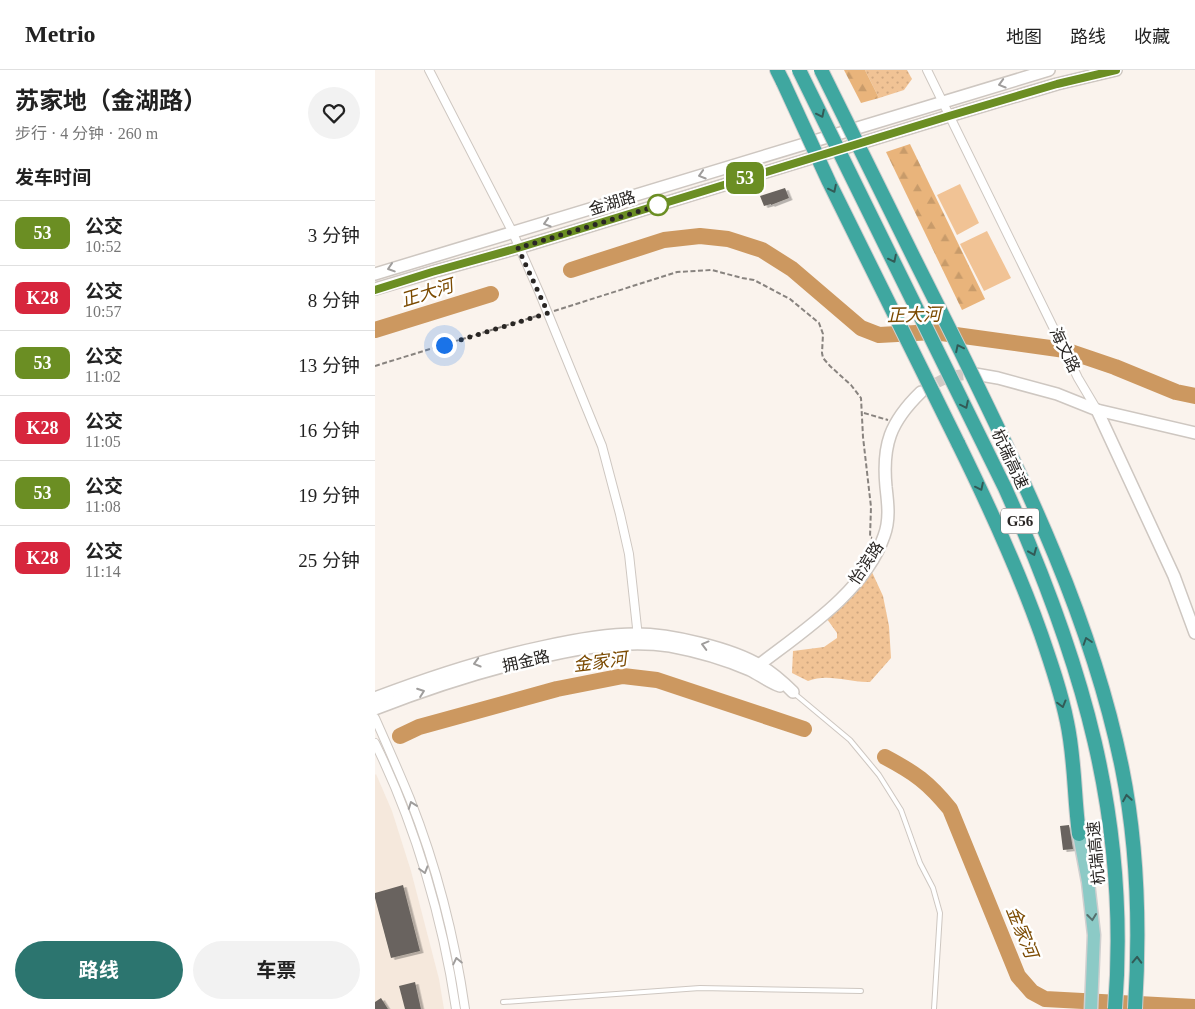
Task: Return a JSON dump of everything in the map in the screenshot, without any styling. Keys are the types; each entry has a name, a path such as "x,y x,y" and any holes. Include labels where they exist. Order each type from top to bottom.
{"highway":[{"path":"777,70 829,182 958,443 1013,562 1030,604 1063,704 1070,739 1079,834"},
{"name":"杭瑞高速","path":"799,70 1005,488 1034,554 1067,641 1094,735 1110,814 1115,859 1118,917 1115,1009"},
{"name":"杭瑞高速","path":"821,70 1023,480 1063,572 1086,635 1113,730 1129,811 1134,857 1137,917 1135,1009"}],"main road":[{"path":"1079,834 1088,882 1094,935 1091,1009"}],"street":[{"path":"429,70 513,233 603,446 629,554 638,639"},
{"name":"海文路","path":"927,70 1078,378 1097,410 1174,576 1195,633"},
{"name":"金湖路","path":"375,274 1049,70"},
{"name":"金湖路","path":"375,290 949,116 1057,84 1116,70"},
{"path":"975,374 998,378 1057,394 1097,410 1195,433"},
{"name":"怡滨路","path":"755,668 818,621 843,598 875,557 888,522 889,506 885,451 889,436 895,422 906,406 921,392"},
{"path":"375,698 508,654 605,636 638,639 671,637 725,650 755,668 779,678 793,692"},
{"name":"拥金路","path":"375,709 452,681 510,664 638,639"},
{"path":"375,718 410,800 428,853 450,927 465,1009"},
{"path":"375,743 402,803 420,856 441,930 456,1009"}],"lane":[{"path":"793,692 850,740 879,775 901,810 920,863 933,888 940,913 934,1009"},
{"path":"503,1002 699,988 861,991"}],"path":[{"path":"375,366 677,272 712,270 754,280 790,299 819,323 823,334 821,352 823,358 851,385 861,398 863,437 871,507 871,537 881,543"},
{"path":"863,412 895,422"}],"shaded area":[{"path":"865,70 907,70 912,79 904,90 879,98"},
{"path":"960,184 979,223 957,235 937,195"},
{"path":"987,231 1011,278 984,291 960,244"},
{"path":"871,570 883,596 889,626 891,658 870,682 831,678 808,681 792,673 793,651 824,647 837,638 837,633 827,619"},
{"path":"376,774 392,811 411,871 439,979 444,1009 375,1009"}],"green space":[{"path":"844,70 865,70 879,98 861,103"},
{"path":"910,144 985,299 962,310 886,152"}],"building":[{"path":"785,188 789,198 764,206 760,196"},
{"path":"1094,822 1097,846 1090,847 1087,823"},
{"path":"1069,825 1073,849 1063,850 1060,826"},
{"path":"403,885 420,951 391,958 375,893"},
{"path":"415,982 421,1009 405,1009 399,986"},
{"path":"381,998 388,1009 375,1009 375,1002"}],"waterway":[{"name":"正大河","path":"571,270 664,240 700,236 728,239 762,250 792,269 861,328 879,335 934,332 1065,350 1115,367 1176,392 1195,396"},
{"name":"正大河","path":"375,330 491,294"},
{"name":"金家河","path":"400,736 419,727 557,689 623,676 657,680 804,729"},
{"name":"金家河","path":"885,757 921,779 950,809 1018,976 1032,992 1045,999 1195,1007"}],"tunnel":[{"path":"923,391 947,378 975,374"}],"bus line":[{"name":"53","path":"375,290 949,116 1057,84 1116,70"}],"route":[{"path":"444,345 548,313 518,248 663,204 658,205"}]}
